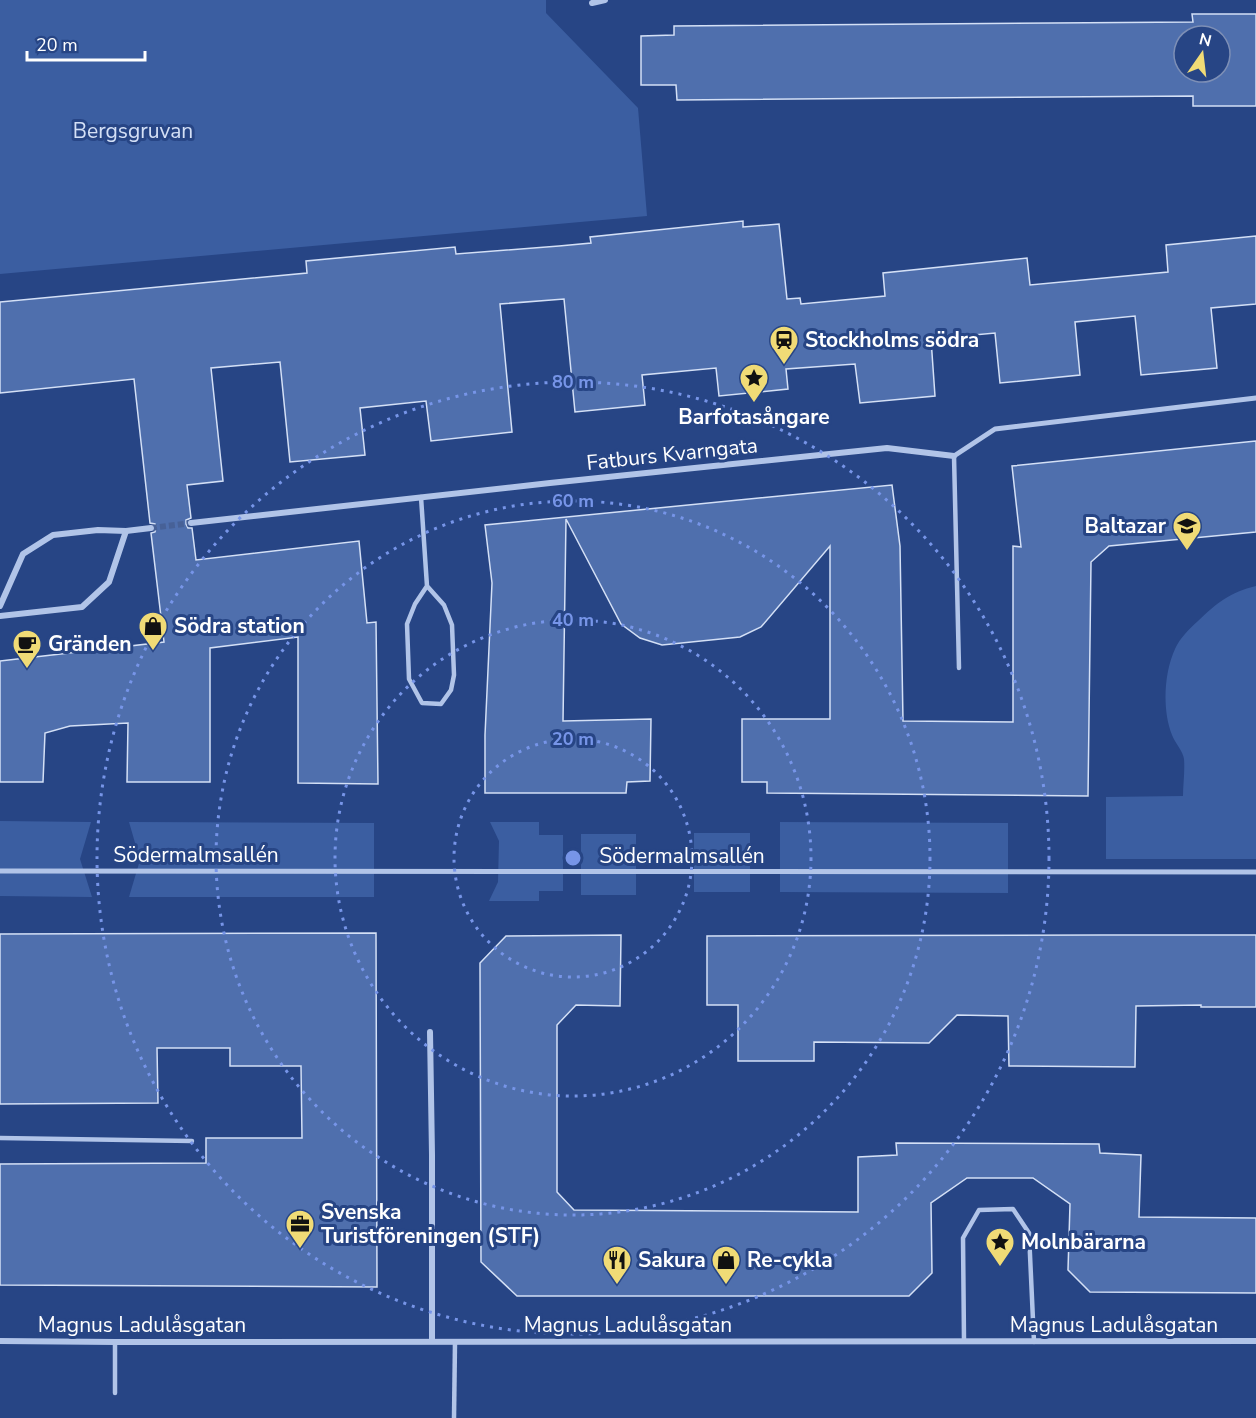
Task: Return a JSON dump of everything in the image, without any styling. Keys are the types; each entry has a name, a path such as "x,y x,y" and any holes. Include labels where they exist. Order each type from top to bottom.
{"street":[{"path":"592,3 605,0"},
{"path":"954,456 995,429 1256,398"},
{"name":"Fatburs Kvarngata","path":"191,523 887,448 954,456"},
{"path":"0,606 23,554 53,535 151,528"},
{"path":"0,616 82,608 109,582 126,531"},
{"name":"Södermalmsallén","path":"0,871 1256,872"},
{"path":"430,1032 432,1341"},
{"name":"Magnus Ladulåsgatan","path":"0,1341 1256,1341"}],"lane":[{"path":"954,456 959,668"},
{"path":"421,497 428,586 444,605 452,625 454,675 451,690 441,704 422,703 409,679 407,624 415,604 428,586"},
{"path":"0,1138 192,1141"},
{"path":"964,1341 963,1238 979,1210 1013,1209 1029,1233 1034,1342"},
{"path":"115,1342 116,1393"},
{"path":"454,1418 455,1342"}],"green space":[{"name":"Bergsgruvan","path":"0,0 546,0 546,13 638,108 647,216 0,274"},
{"path":"1256,586 1256,859 1106,859 1106,797 1183,796 1184,759 1172,735 1166,703 1168,669 1177,645 1188,630 1218,604 1239,591"},
{"path":"0,821 91,822 80,859 92,897 0,896"},
{"path":"129,822 374,823 374,897 129,897 140,860"},
{"path":"490,822 539,822 539,835 563,835 563,891 539,891 539,901 489,901 498,882 499,841"},
{"path":"780,822 1008,823 1008,893 780,892"},
{"path":"694,833 750,833 750,892 694,892"},
{"path":"581,834 636,834 636,895 581,895"}],"building":[{"path":"1192,14 1256,14 1256,106 1193,106 1193,96 677,100 676,85 641,85 641,36 674,35 674,26 1193,22"},
{"path":"743,221 743,227 779,224 787,299 800,298 801,304 885,296 883,273 1027,258 1030,285 1168,272 1166,245 1256,236 1256,304 1211,308 1217,368 1141,375 1135,316 1075,322 1080,375 1000,383 995,333 931,339 935,396 860,403 855,364 786,369 788,389 719,396 716,368 642,375 645,405 575,412 564,299 500,304 512,432 431,441 426,401 360,408 365,455 290,462 280,362 211,368 223,481 187,485 191,518 186,520 186,524 188,528 192,528 196,560 359,541 367,623 376,622 378,784 298,783 298,637 210,648 210,782 127,782 128,723 70,726 45,733 43,782 0,782 0,661 164,642 151,533 155,532 156,528 155,524 150,523 134,379 0,393 0,302 307,273 306,261 455,247 456,254 559,246 591,243 590,237"},
{"path":"1256,441 1256,532 1109,546 1091,562 1088,796 767,793 767,782 742,782 742,719 830,719 830,546 761,627 740,637 662,645 640,638 621,624 566,519 563,721 651,719 650,781 627,782 626,793 485,793 485,735 492,583 485,525 892,485 900,546 903,721 1013,722 1013,546 1021,547 1012,466"},
{"path":"376,933 377,1287 0,1285 0,1164 206,1163 206,1138 302,1138 301,1066 230,1066 230,1048 157,1048 158,1103 0,1104 0,934"},
{"path":"621,935 620,1006 576,1005 557,1025 557,1192 574,1210 858,1212 858,1157 897,1155 896,1143 1099,1144 1100,1153 1141,1155 1139,1217 1256,1218 1256,1293 1090,1292 1068,1270 1070,1204 1033,1178 967,1178 931,1203 932,1273 909,1296 517,1296 481,1262 480,963 506,936"},
{"path":"1256,935 1256,1007 1136,1006 1135,1067 1009,1066 1008,1016 957,1015 929,1043 814,1042 814,1061 738,1061 738,1005 707,1005 707,936"}],"tunnel":[{"path":"151,528 191,523"}],"place":[{"name":"Stockholms södra","path":"784,366"},
{"name":"Barfotasångare","path":"754,404"},
{"name":"Baltazar","path":"1187,552"},
{"name":"Södra station","path":"153,652"},
{"name":"Gränden","path":"27,670"},
{"name":"Svenska Turistföreningen (STF)","path":"300,1250"},
{"name":"Molnbärarna","path":"1000,1268"},
{"name":"Sakura","path":"617,1286"},
{"name":"Re-cykla","path":"726,1286"}]}
